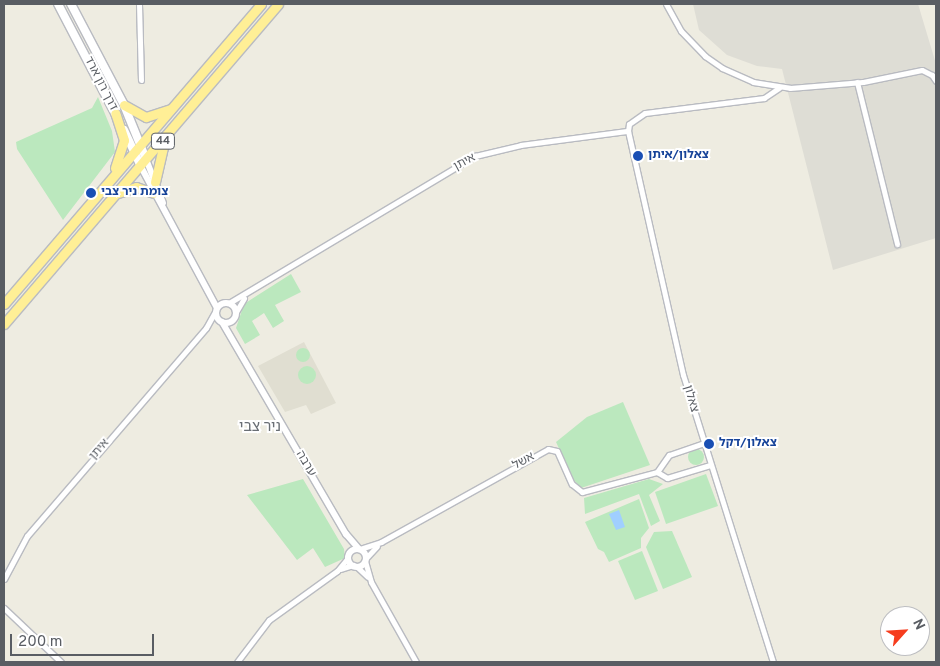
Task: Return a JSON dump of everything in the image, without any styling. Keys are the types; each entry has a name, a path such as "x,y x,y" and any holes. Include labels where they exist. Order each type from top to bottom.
{"highway":[{"name":"44","path":"4,304 137,147 175,106 262,4"},
{"name":"44","path":"4,324 115,194 166,138 278,4"},
{"path":"124,106 146,117 175,106"},
{"path":"110,179 122,155 124,140 116,113"},
{"path":"155,182 156,164 166,138"},
{"path":"115,194 136,187 153,193"}],"main road":[{"name":"דרך רון ארד","path":"58,4 116,113 137,147"},
{"name":"דרך רון ארד","path":"71,4 124,106 143,162"}],"street":[{"path":"139,4 141,80"},
{"path":"666,4 681,32 714,63 742,78 779,88 857,82 922,70 932,75 936,82"},
{"path":"857,82 897,244"},
{"path":"628,131 629,124 645,113 764,98 779,88"},
{"name":"איתן","path":"228,303 247,294 476,156 521,144 628,131"},
{"name":"צאלון","path":"628,131 679,361 703,443 773,662"},
{"path":"143,162 155,182 171,223"},
{"path":"143,162 153,193 171,223"},
{"name":"ערבה","path":"171,223 209,290 222,322 346,534 360,549 365,560"},
{"path":"209,290 228,303 235,316 222,322"},
{"name":"איתן","path":"235,316 247,294"},
{"path":"216,310 228,303"},
{"name":"איתן","path":"4,578 27,536 206,328 216,310"},
{"name":"ערבה","path":"235,316 235,342"},
{"name":"איתן","path":"206,328 222,322"},
{"path":"657,472 669,455 703,443"},
{"name":"אשל","path":"360,549 381,542 548,449 557,450 572,484 582,492 657,472 667,478 710,465"},
{"name":"ערבה","path":"346,534 349,556"},
{"name":"אשל","path":"365,560 381,542"},
{"path":"237,662 269,620 337,571 349,556 360,549"},
{"path":"349,556 355,566 371,582"},
{"path":"337,571 355,566 365,560 371,582 416,662"},
{"path":"4,608 61,662"}],"shaded area":[{"path":"693,4 918,4 936,64 936,238 833,270 782,69 757,66 727,55 699,30"},
{"path":"304,342 336,403 311,414 306,405 285,412 258,366"}],"green space":[{"path":"98,97 112,131 115,152 63,220 17,149 16,142 92,108"},
{"path":"291,274 301,292 275,305 284,321 273,328 264,313 252,321 260,335 245,344 236,328 244,304"},
{"path":"300,348 306,348 310,355 306,362 300,362 296,358 296,352"},
{"path":"307,366 313,369 316,375 313,381 307,384 301,381 298,375 301,369"},
{"path":"623,402 650,465 581,488 573,479 556,442 587,417"},
{"path":"696,449 704,457 696,465 688,457"},
{"path":"706,474 718,506 666,524 655,492"},
{"path":"303,479 344,549 345,558 325,567 313,548 297,560 247,495"},
{"path":"649,479 663,484 649,495 660,521 651,526 639,494 585,514 584,498"},
{"path":"639,499 649,528 641,538 641,548 609,562 604,552 598,549 585,522"},
{"path":"672,531 692,577 663,589 646,547 654,532"},
{"path":"642,551 658,591 635,600 618,561"}],"water":[{"path":"619,510 625,527 616,530 609,514"}],"place":[{"name":"צאלון/איתן","path":"638,156"},
{"name":"צומת ניר צבי","path":"91,193"},
{"name":"צאלון/דקל","path":"709,444"}],"district":[{"name":"ניר צבי","path":"260,428"}]}
